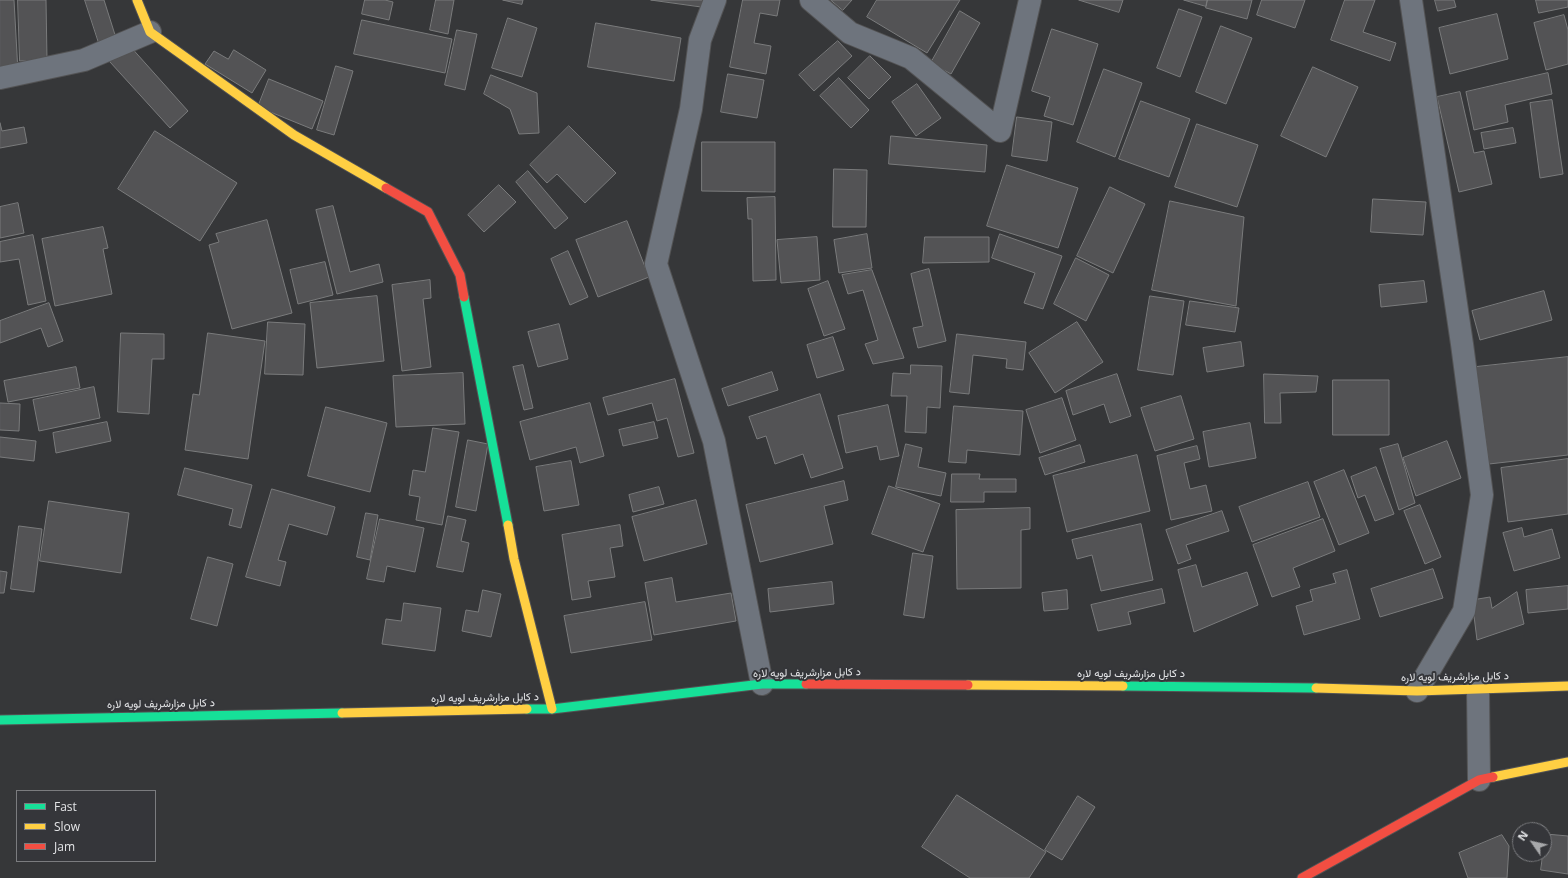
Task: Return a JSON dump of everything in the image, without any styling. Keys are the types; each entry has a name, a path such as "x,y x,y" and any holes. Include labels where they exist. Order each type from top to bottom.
{"main road":[{"path":"136,0 150,32 294,135 428,212 460,275 514,559 552,709"},
{"name":"د کابل مزارشریف لویه لاره","path":"0,720 552,709 762,684 1209,686 1417,691 1568,686"},
{"path":"1302,878 1480,780 1568,762"}],"street":[{"path":"715,0 700,40 691,109 656,264 714,441 762,684"},
{"path":"811,0 850,33 911,58 1000,131 1030,0"},
{"path":"1411,0 1461,336 1482,494 1464,611 1417,691"},
{"path":"0,78 84,60 150,32"},
{"path":"1478,689 1480,780"}],"building":[{"path":"0,0 14,0 18,72 0,73"},
{"path":"18,0 46,0 47,60 20,61"},
{"path":"85,0 104,0 116,38 99,43"},
{"path":"365,0 385,0 393,2 389,20 362,14"},
{"path":"436,0 454,0 448,34 430,30"},
{"path":"503,0 523,0 522,4"},
{"path":"651,0 705,0 704,7"},
{"path":"743,0 780,0 777,16 760,13 754,43 771,46 766,74 730,67"},
{"path":"831,0 852,0 843,10"},
{"path":"877,0 960,0 927,53 867,17"},
{"path":"1079,0 1123,0 1119,12"},
{"path":"1184,0 1207,0 1206,6"},
{"path":"1208,0 1252,0 1247,19 1206,8"},
{"path":"1262,0 1305,0 1295,28 1257,15"},
{"path":"1345,0 1375,0 1363,32 1396,43 1390,61 1331,40"},
{"path":"1435,0 1454,0 1456,7 1438,11"},
{"path":"1536,0 1568,0 1568,7 1539,13"},
{"path":"1179,9 1202,17 1180,77 1157,68"},
{"path":"960,11 980,23 951,74 931,63"},
{"path":"1497,14 1508,59 1450,74 1439,28"},
{"path":"1564,15 1568,30 1568,64 1546,70 1534,23"},
{"path":"508,18 537,28 522,77 492,68"},
{"path":"362,20 452,39 445,73 354,54"},
{"path":"596,23 681,38 674,81 588,67"},
{"path":"1221,26 1252,38 1226,104 1196,92"},
{"path":"1052,29 1098,44 1073,125 1044,116 1050,97 1032,91"},
{"path":"457,30 477,34 465,90 445,85"},
{"path":"838,41 852,56 814,91 799,75"},
{"path":"129,45 188,111 170,128 110,62"},
{"path":"234,50 266,70 252,93 205,64 214,51 228,59"},
{"path":"870,56 891,77 869,99 848,78"},
{"path":"336,66 353,71 334,135 317,130"},
{"path":"1313,67 1358,87 1326,157 1281,136"},
{"path":"1104,69 1142,83 1115,157 1077,142"},
{"path":"1548,73 1552,94 1505,105 1508,122 1474,130 1466,92"},
{"path":"728,74 764,80 757,118 721,112"},
{"path":"491,75 537,93 539,133 519,134 510,109 484,94"},
{"path":"839,78 869,110 851,128 820,96"},
{"path":"269,79 323,101 312,129 258,107"},
{"path":"917,84 941,118 916,136 892,102"},
{"path":"1460,92 1474,153 1484,151 1492,184 1459,192 1437,97"},
{"path":"1552,100 1563,174 1540,178 1530,103"},
{"path":"1141,101 1190,119 1169,177 1119,159"},
{"path":"1017,117 1052,122 1047,161 1012,156"},
{"path":"0,123 2,131 24,127 27,143 0,148"},
{"path":"1197,124 1258,145 1237,207 1175,187"},
{"path":"569,126 616,173 585,203 557,174 547,183 530,165"},
{"path":"1513,128 1516,143 1484,149 1481,133"},
{"path":"155,131 237,183 200,241 118,189"},
{"path":"891,136 987,145 985,172 889,164"},
{"path":"702,142 775,142 775,192 702,191"},
{"path":"1007,165 1078,188 1058,248 987,226"},
{"path":"834,169 867,170 866,227 833,227"},
{"path":"528,171 568,218 555,229 516,182"},
{"path":"499,185 516,202 484,232 468,215"},
{"path":"1110,187 1145,204 1113,273 1077,256"},
{"path":"775,197 776,280 753,281 752,219 748,219 747,198"},
{"path":"1373,199 1426,202 1423,235 1371,232"},
{"path":"1170,201 1244,217 1236,306 1152,290"},
{"path":"18,203 24,233 0,238 0,207"},
{"path":"333,206 350,272 379,264 383,282 337,294 316,210"},
{"path":"267,220 292,313 232,329 209,245 219,242 216,234"},
{"path":"627,221 649,277 598,297 576,240"},
{"path":"103,227 108,248 103,249 112,294 55,306 42,239"},
{"path":"867,234 872,268 839,273 834,240"},
{"path":"1000,234 1062,256 1043,309 1024,303 1035,273 992,258"},
{"path":"33,235 46,301 28,305 19,259 0,262 0,242"},
{"path":"817,237 820,280 781,283 777,240"},
{"path":"925,237 989,237 989,262 923,263"},
{"path":"568,251 588,297 570,305 551,259"},
{"path":"1076,258 1109,275 1086,321 1054,304"},
{"path":"325,262 333,295 298,304 290,270"},
{"path":"929,269 946,341 918,348 913,328 923,326 911,274"},
{"path":"872,270 904,358 873,364 865,344 878,340 863,290 848,294 842,275"},
{"path":"430,280 431,298 423,299 431,367 402,371 392,285"},
{"path":"828,281 845,329 824,336 808,289"},
{"path":"1424,281 1427,302 1381,307 1379,285"},
{"path":"1544,291 1552,320 1480,340 1472,311"},
{"path":"377,296 384,361 317,368 310,303"},
{"path":"1150,296 1184,301 1173,375 1138,370"},
{"path":"1190,301 1239,308 1235,332 1186,325"},
{"path":"49,303 63,341 48,347 41,328 0,343 0,321"},
{"path":"268,322 305,324 303,375 265,374"},
{"path":"1077,322 1103,362 1055,393 1029,353"},
{"path":"559,324 568,359 538,367 528,332"},
{"path":"121,333 164,334 164,359 152,359 149,414 118,412"},
{"path":"208,333 265,341 248,459 185,450 193,394 199,395"},
{"path":"957,334 1026,342 1023,370 1006,368 1007,359 973,355 969,394 950,392"},
{"path":"833,337 844,370 817,378 807,345"},
{"path":"1241,342 1244,366 1207,372 1203,348"},
{"path":"1568,357 1568,455 1489,464 1476,367"},
{"path":"523,365 533,408 524,410 513,367"},
{"path":"911,365 942,366 940,408 927,407 926,433 905,432 907,396 891,396 893,373 910,374"},
{"path":"76,367 80,388 8,402 4,381"},
{"path":"772,372 778,390 728,406 722,389"},
{"path":"463,373 465,424 396,427 393,376"},
{"path":"1117,374 1131,416 1110,423 1104,404 1073,415 1066,391"},
{"path":"1264,374 1318,376 1316,392 1280,393 1281,423 1265,423"},
{"path":"675,379 694,453 678,457 667,418 657,421 652,403 608,415 603,398"},
{"path":"1333,380 1389,380 1389,435 1333,435"},
{"path":"94,387 100,418 39,431 33,400"},
{"path":"820,394 843,468 811,478 803,454 775,464 766,436 757,439 749,417"},
{"path":"1181,396 1194,439 1155,451 1141,408"},
{"path":"1062,398 1076,440 1040,453 1026,410"},
{"path":"0,403 20,404 19,431 0,430"},
{"path":"590,403 604,456 580,463 576,447 530,460 520,422"},
{"path":"888,405 899,456 880,460 877,446 846,453 838,416"},
{"path":"954,406 1023,411 1020,455 967,450 966,463 949,462"},
{"path":"326,407 387,423 370,492 308,476"},
{"path":"107,422 111,441 56,453 53,433"},
{"path":"654,422 658,438 623,446 619,430"},
{"path":"1250,423 1256,458 1209,467 1203,432"},
{"path":"433,428 459,432 442,525 416,520 420,497 409,495 413,470 425,472"},
{"path":"0,437 36,441 34,461 0,457"},
{"path":"468,440 488,444 476,511 456,507"},
{"path":"1447,441 1461,478 1416,496 1403,458"},
{"path":"906,444 922,448 918,467 946,473 941,496 896,487"},
{"path":"1398,444 1415,503 1399,510 1380,449"},
{"path":"1080,445 1085,462 1045,475 1039,458"},
{"path":"1197,446 1200,459 1184,463 1190,489 1206,485 1212,511 1171,520 1157,456"},
{"path":"1137,455 1150,511 1067,532 1053,476"},
{"path":"1568,459 1568,514 1508,522 1501,468"},
{"path":"571,461 579,505 544,511 536,467"},
{"path":"1376,467 1394,514 1375,521 1365,495 1358,498 1351,477"},
{"path":"185,468 252,485 241,528 229,525 233,509 178,495"},
{"path":"1344,470 1369,533 1339,545 1314,482"},
{"path":"952,474 980,474 979,479 1016,479 1016,492 984,492 984,502 951,502"},
{"path":"844,481 848,500 824,506 833,544 760,562 746,505"},
{"path":"1308,482 1320,517 1252,542 1239,507"},
{"path":"889,486 940,504 923,552 872,534"},
{"path":"659,487 664,504 633,512 629,495"},
{"path":"272,489 335,507 327,535 289,524 278,560 286,562 280,586 246,577"},
{"path":"696,500 707,544 644,561 632,517"},
{"path":"49,501 129,513 121,573 40,561"},
{"path":"1420,505 1441,557 1425,564 1404,511"},
{"path":"1030,508 1030,529 1021,530 1021,588 957,589 956,510"},
{"path":"1222,511 1229,531 1186,545 1191,559 1178,564 1166,530"},
{"path":"366,513 378,515 370,560 357,557"},
{"path":"448,516 466,520 461,541 469,543 463,572 437,567"},
{"path":"380,519 424,528 415,572 387,566 384,582 367,579"},
{"path":"1323,519 1335,551 1293,568 1300,587 1272,597 1253,545"},
{"path":"1141,524 1153,580 1101,591 1092,555 1077,559 1072,540"},
{"path":"620,525 623,546 610,548 615,577 588,581 591,597 572,600 562,535"},
{"path":"19,526 42,529 34,592 11,589"},
{"path":"1522,528 1524,537 1552,529 1560,558 1514,571 1503,533"},
{"path":"913,553 933,556 924,618 904,615"},
{"path":"208,557 233,564 217,626 191,619"},
{"path":"1196,565 1202,587 1247,572 1258,605 1194,632 1178,570"},
{"path":"1433,569 1443,598 1380,617 1371,589"},
{"path":"1347,570 1360,619 1304,635 1296,606 1313,601 1310,590 1336,583 1333,574"},
{"path":"0,571 7,572 4,593 0,593"},
{"path":"672,578 676,602 731,593 736,621 654,635 645,583"},
{"path":"832,582 834,604 770,612 768,589"},
{"path":"1568,586 1568,609 1528,613 1526,590"},
{"path":"1162,589 1165,603 1128,612 1131,624 1098,631 1091,605"},
{"path":"483,590 501,594 491,637 462,631 466,610 478,612"},
{"path":"1067,590 1068,609 1044,611 1042,593"},
{"path":"1517,592 1524,624 1477,640 1472,600 1490,597 1492,608"},
{"path":"645,602 652,640 571,653 564,616"},
{"path":"404,603 441,608 435,651 382,644 386,619 401,621"},
{"path":"957,795 1046,852 1029,878 970,878 922,847"},
{"path":"1078,796 1095,807 1062,860 1045,850"},
{"path":"1502,835 1509,846 1507,878 1468,878 1459,853"},
{"path":"1552,835 1568,836 1568,874 1541,870 1542,862 1552,862"}],"traffic: fast":[{"path":"464,297 508,525"},
{"path":"527,709 552,709 762,684 806,684"},
{"path":"1123,686 1316,688"},
{"path":"0,720 342,713"}],"traffic: slow":[{"path":"137,0 150,32 294,135 386,188"},
{"path":"508,525 514,559 552,709"},
{"path":"968,685 1123,686"},
{"path":"1316,688 1417,691 1568,686"},
{"path":"342,713 527,709"},
{"path":"1493,777 1568,762"}],"traffic: jam":[{"path":"386,188 428,212 460,275 464,297"},
{"path":"806,684 968,685"},
{"path":"1302,878 1479,780 1493,777"}]}
